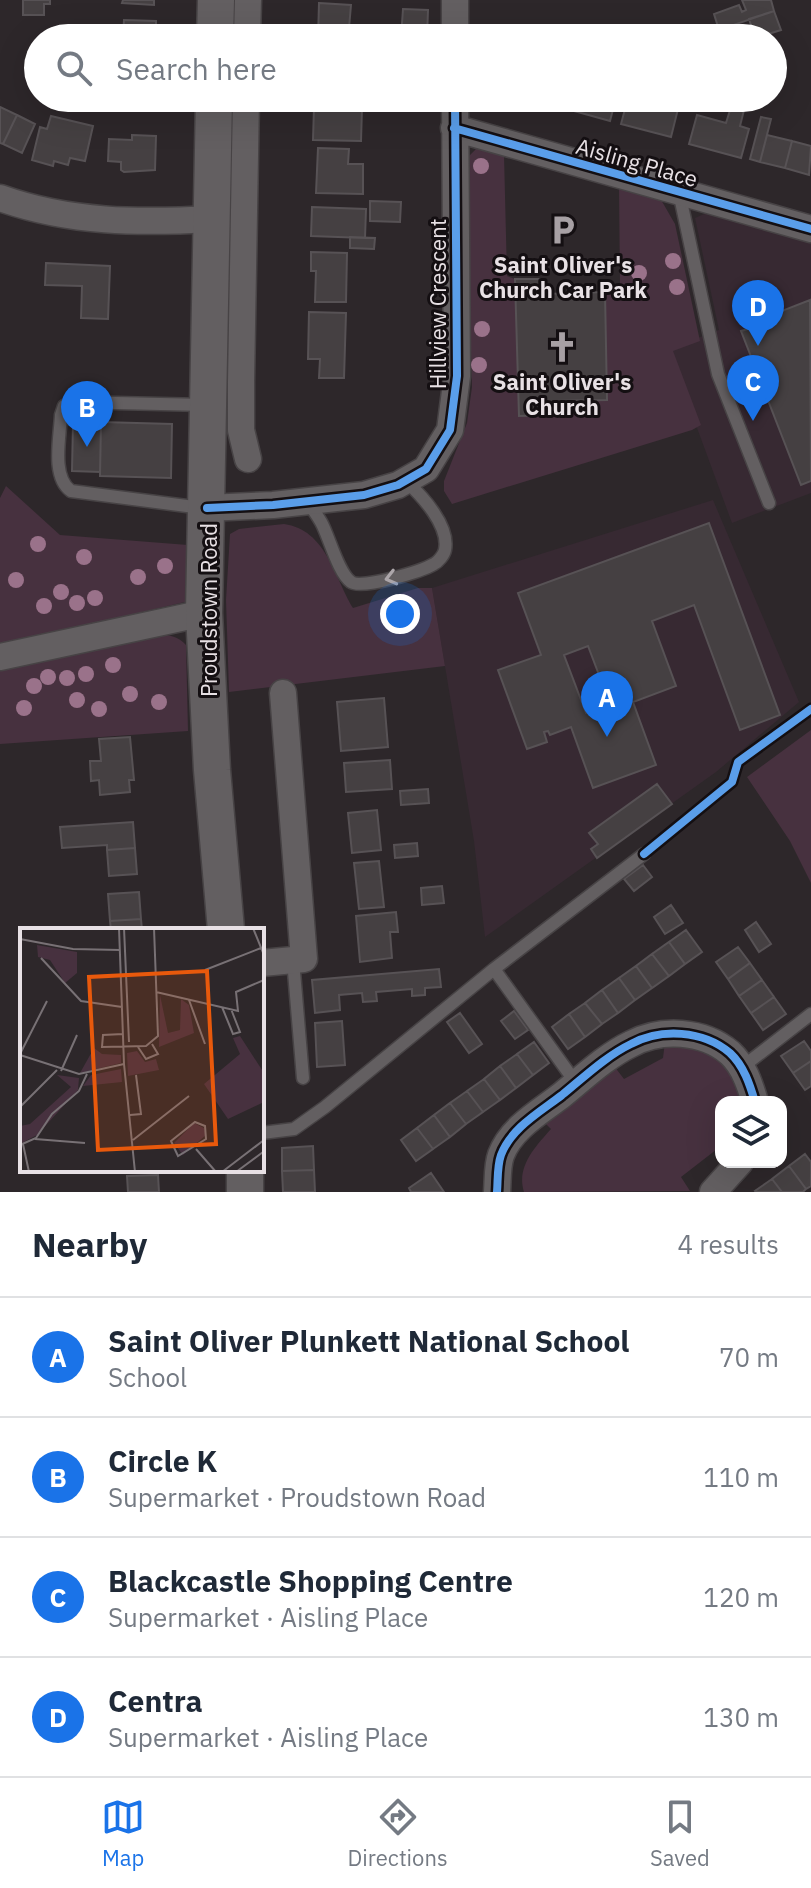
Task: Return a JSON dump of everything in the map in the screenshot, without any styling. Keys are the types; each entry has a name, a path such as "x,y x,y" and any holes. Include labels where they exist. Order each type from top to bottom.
{"main road":[{"path":"215,24 216,0"},
{"name":"Proudstown Road","path":"214,112 204,613 212,770 226,928"}],"street":[{"path":"247,24 248,0"},
{"path":"455,0 455,24"},
{"path":"246,112 241,430 248,459"},
{"name":"Hillview Crescent","path":"207,508 364,495 407,482 426,469 450,430 457,376 455,112"},
{"name":"Aisling Place","path":"454,128 811,229"},
{"path":"0,198 31,209 107,221 213,219"},
{"path":"0,657 204,613"},
{"path":"264,963 304,959 283,693"},
{"path":"497,1192 501,1156 512,1136 576,1083 630,1044 653,1035 675,1033 697,1037 730,1054 741,1068 753,1096"},
{"path":"713,1192 735,1168"}],"lane":[{"path":"679,192 718,374 769,503"},
{"path":"207,508 71,491 63,485 59,475 61,415 64,406 71,402 209,405"},
{"path":"307,501 321,522 345,574 351,583 360,585 408,574 436,563 445,550 444,536 436,516 425,499 407,482"},
{"path":"264,1133 294,1129 644,854"},
{"path":"293,960 303,1078"},
{"path":"494,969 576,1083"},
{"path":"741,1068 811,1014"}],"shaded area":[{"path":"476,149 504,155 507,276 515,279 519,416 556,415 556,401 607,400 605,287 620,286 619,184 660,198 675,224 700,341 673,351 701,425 452,504 444,491 444,481 467,423 472,387 466,168 469,156"},
{"path":"711,211 811,242 811,493 732,523 668,349 719,330 695,218"},
{"path":"6,486 60,535 188,545 185,602 0,645 0,498"},
{"path":"713,500 799,702 716,772 485,937 474,841 432,588"},
{"path":"284,524 310,535 319,545 353,608 418,588 432,588 445,666 229,692 226,600 230,534 239,529"},
{"path":"159,635 174,637 186,645 188,731 0,744 0,669"},
{"path":"811,730 811,883 790,841 747,777"},
{"path":"665,1042 689,1044 725,1063 743,1096 715,1096 715,1151 681,1177 690,1191 524,1192 525,1166 533,1150 551,1129 540,1118 614,1066 624,1079 663,1058"}],"building":[{"path":"23,0 50,0 50,4 44,4 44,15 23,15"},
{"path":"123,0 154,0 154,5 122,3"},
{"path":"742,0 771,0 774,11 736,24 717,24 714,14 739,5 742,12 746,10"},
{"path":"319,3 351,5 349,24 318,24"},
{"path":"403,9 428,10 428,24 402,24"},
{"path":"774,11 779,24 751,24 749,19"},
{"path":"124,20 156,21 156,24 124,24"},
{"path":"0,107 17,115 3,144 0,143"},
{"path":"314,112 362,112 361,141 313,140"},
{"path":"578,112 612,112 610,121"},
{"path":"624,112 677,112 671,137 621,124"},
{"path":"729,112 744,112 740,126 749,129 741,158 689,144 697,115 726,123"},
{"path":"17,115 35,124 22,153 3,144"},
{"path":"51,116 93,126 85,161 70,158 68,165 54,161 53,166 32,160 40,127 47,129"},
{"path":"761,117 771,119 760,162 750,159"},
{"path":"132,135 156,136 155,170 124,172 121,162 108,161 109,139 132,140"},
{"path":"767,135 792,141 785,168 760,162"},
{"path":"792,141 811,146 809,175 785,168"},
{"path":"318,148 349,149 348,164 363,164 363,194 316,193"},
{"path":"370,201 401,202 400,222 370,221"},
{"path":"312,207 366,209 365,238 311,236"},
{"path":"350,237 375,238 374,249 350,248"},
{"path":"311,252 347,253 346,302 315,302 316,271 311,271"},
{"path":"46,263 110,266 108,319 81,318 82,286 45,285"},
{"name":"Saint Oliver's Church","path":"515,279 544,279 544,294 605,292 607,400 556,401 557,415 519,416"},
{"path":"810,300 811,481 801,485 741,331 748,329 746,325"},
{"path":"309,312 346,313 344,378 319,378 320,359 308,359"},
{"path":"101,422 172,424 171,478 100,476"},
{"path":"73,423 101,424 100,472 72,471"},
{"path":"709,523 780,715 740,730 694,605 652,621 676,686 633,702 656,765 593,788 571,727 550,735 548,731 544,732 547,742 527,749 498,670 541,655 518,593","holes":["588,646 610,704 586,713 564,655"]},
{"path":"384,698 388,747 341,751 337,702"},
{"path":"130,737 134,780 129,780 130,792 100,795 99,780 91,781 90,761 101,761 99,739"},
{"path":"390,760 392,789 346,792 344,763"},
{"path":"657,784 672,804 597,858 591,849 598,844 589,833"},
{"path":"428,789 429,803 401,805 400,791"},
{"path":"377,810 381,850 352,853 348,813"},
{"path":"133,822 135,848 107,850 107,845 62,848 60,827"},
{"path":"417,843 418,856 395,858 394,845"},
{"path":"135,848 137,874 109,876 107,850"},
{"path":"379,861 384,907 359,909 354,863"},
{"path":"643,865 652,877 634,891 624,879"},
{"path":"442,886 444,903 422,905 421,888"},
{"path":"139,892 141,919 110,921 108,894"},
{"path":"671,905 683,923 665,934 654,917"},
{"path":"396,912 398,932 390,932 392,958 360,962 356,916"},
{"path":"141,919 142,928 111,928 110,921"},
{"path":"756,922 771,944 759,952 745,930"},
{"path":"686,930 702,952 685,964 669,942"},
{"path":"669,942 685,964 669,976 652,954"},
{"path":"738,947 750,963 728,979 716,962"},
{"path":"652,954 669,976 652,988 636,966"},
{"path":"750,963 762,980 739,996 728,979"},
{"path":"636,966 652,988 635,1000 619,978"},
{"path":"439,969 441,987 425,988 425,995 412,996 412,989 376,992 377,1001 363,1002 362,993 339,995 340,1010 315,1013 312,980"},
{"path":"619,978 635,1000 618,1013 602,990"},
{"path":"762,980 774,997 751,1013 739,996"},
{"path":"602,990 618,1013 602,1024 585,1003"},
{"path":"774,997 786,1014 763,1030 751,1013"},
{"path":"585,1003 602,1024 585,1037 569,1014"},
{"path":"514,1011 528,1030 515,1039 501,1021"},
{"path":"460,1013 482,1044 469,1053 447,1022"},
{"path":"569,1014 585,1037 568,1049 552,1027"},
{"path":"342,1021 345,1065 317,1067 315,1023"},
{"path":"804,1041 811,1051 811,1061 793,1073 781,1056"},
{"path":"534,1042 549,1063 533,1075 517,1054"},
{"path":"517,1054 533,1075 516,1088 500,1066"},
{"path":"811,1061 811,1086 805,1090 793,1073"},
{"path":"500,1066 516,1088 500,1100 484,1079"},
{"path":"484,1079 500,1100 483,1112 467,1091"},
{"path":"467,1091 483,1112 466,1124 450,1103"},
{"path":"450,1103 466,1124 450,1137 434,1115"},
{"path":"434,1115 450,1137 433,1149 417,1128"},
{"path":"417,1128 433,1149 416,1161 401,1140"},
{"path":"313,1146 314,1170 282,1171 282,1148"},
{"path":"805,1154 811,1162 811,1186 806,1189 789,1166"},
{"path":"789,1166 806,1189 803,1192 782,1192 772,1179"},
{"path":"314,1170 315,1192 283,1192 282,1171"},
{"path":"431,1173 444,1192 411,1192 409,1188"},
{"path":"158,1175 159,1192 128,1192 127,1176"},
{"path":"772,1179 782,1192 755,1191"}],"cycle path":[{"path":"207,508 273,505 364,495 398,485 426,469 450,430 457,376 455,112"},
{"path":"454,128 811,229"},
{"path":"644,854 732,782 738,762 811,709"},
{"path":"497,1192 501,1155 519,1129 604,1061 643,1039 655,1035 682,1034 719,1045 739,1064 753,1096"}],"place":[{"name":"Saint Oliver's Church Car Park","path":"563,230"},
{"name":"Centra","path":"758,346"},
{"name":"Saint Oliver's Church","path":"562,347"},
{"name":"Blackcastle Shopping Centre","path":"753,421"},
{"name":"Circle K","path":"87,447"},
{"name":"Saint Oliver Plunkett National School","path":"607,737"}]}
